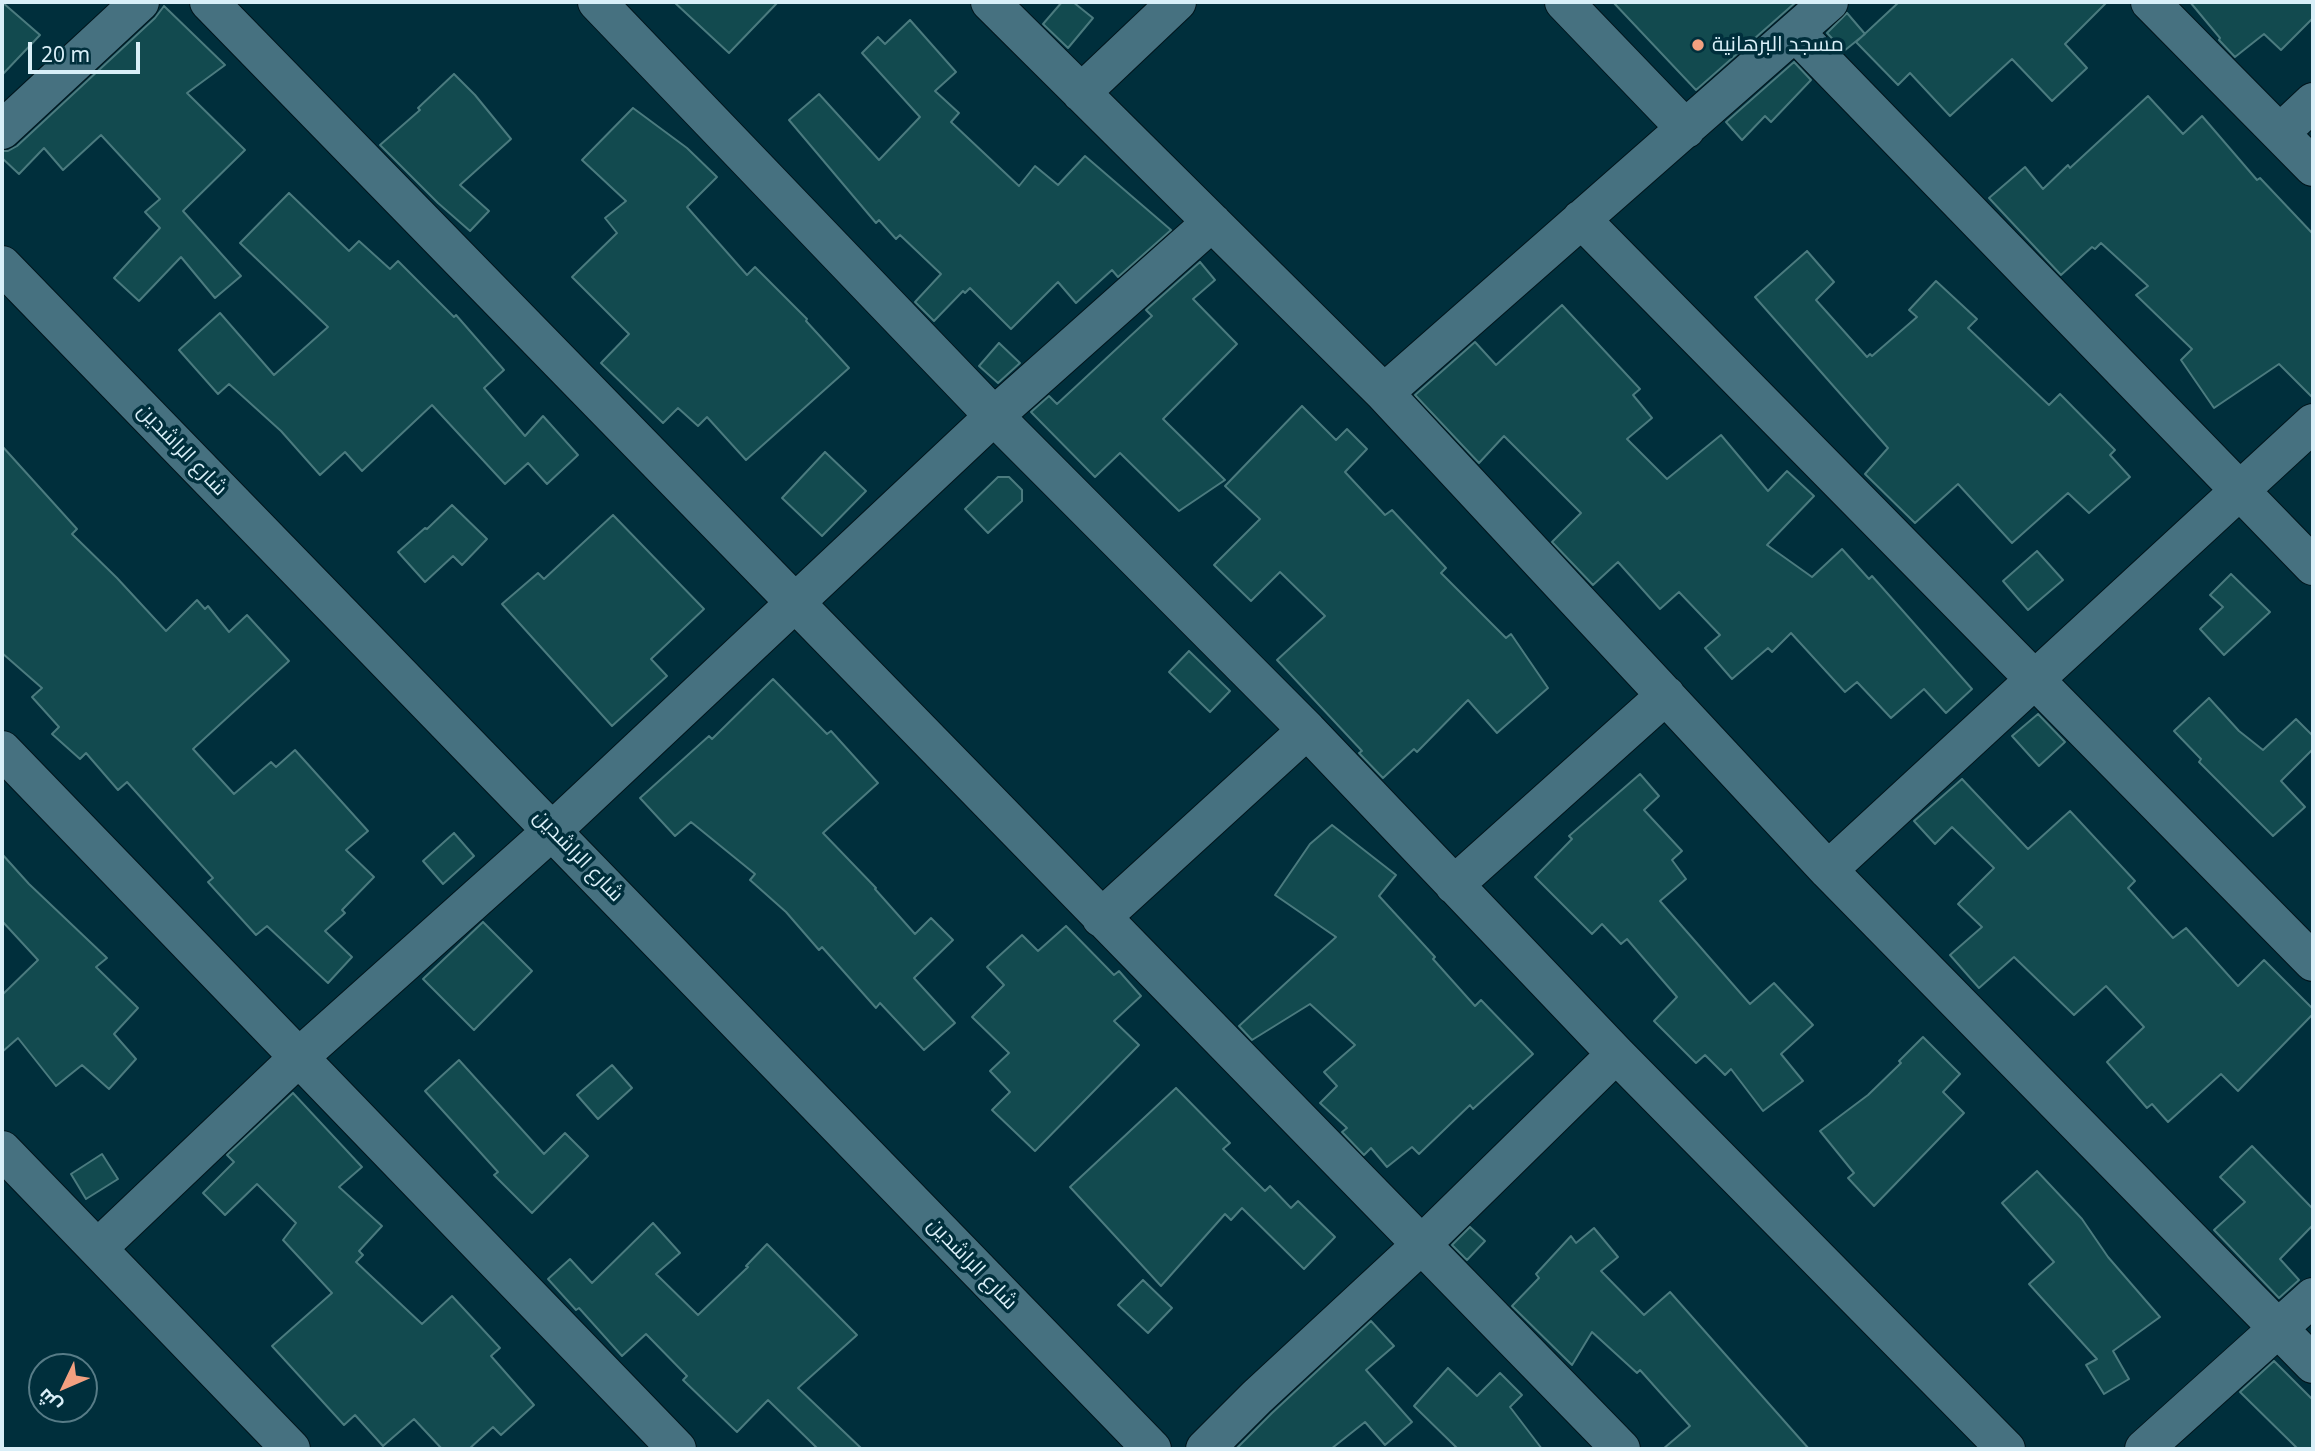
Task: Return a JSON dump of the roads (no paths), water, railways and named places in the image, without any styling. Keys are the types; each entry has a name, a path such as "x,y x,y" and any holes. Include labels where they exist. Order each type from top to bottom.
{"street":[{"path":"2,130 140,2"},
{"path":"208,2 1620,1449"},
{"path":"597,2 994,416 1307,730 1616,1054 2006,1449"},
{"path":"990,2 1384,393 1828,870 2313,1364"},
{"path":"1081,93 1177,2"},
{"path":"1564,2 1686,129"},
{"path":"1384,393 1829,2"},
{"path":"2150,2 2313,167"},
{"path":"1795,32 2313,566"},
{"path":"2280,133 2313,102"},
{"path":"1581,219 2313,962"},
{"path":"98,1248 298,1058 553,830 994,416 1212,222"},
{"name":"شارع الراشدين","path":"2,265 1152,1449"},
{"path":"1828,870 2313,424"},
{"path":"1454,885 1666,695"},
{"path":"1101,918 1307,730"},
{"path":"2,750 677,1449"},
{"path":"1205,1449 1257,1397 1420,1246 1616,1054"},
{"path":"2,1150 98,1248 274,1444"},
{"path":"2144,1449 2313,1297"}],"place":[{"name":"مسجد البرهانية","path":"1698,45"}]}
